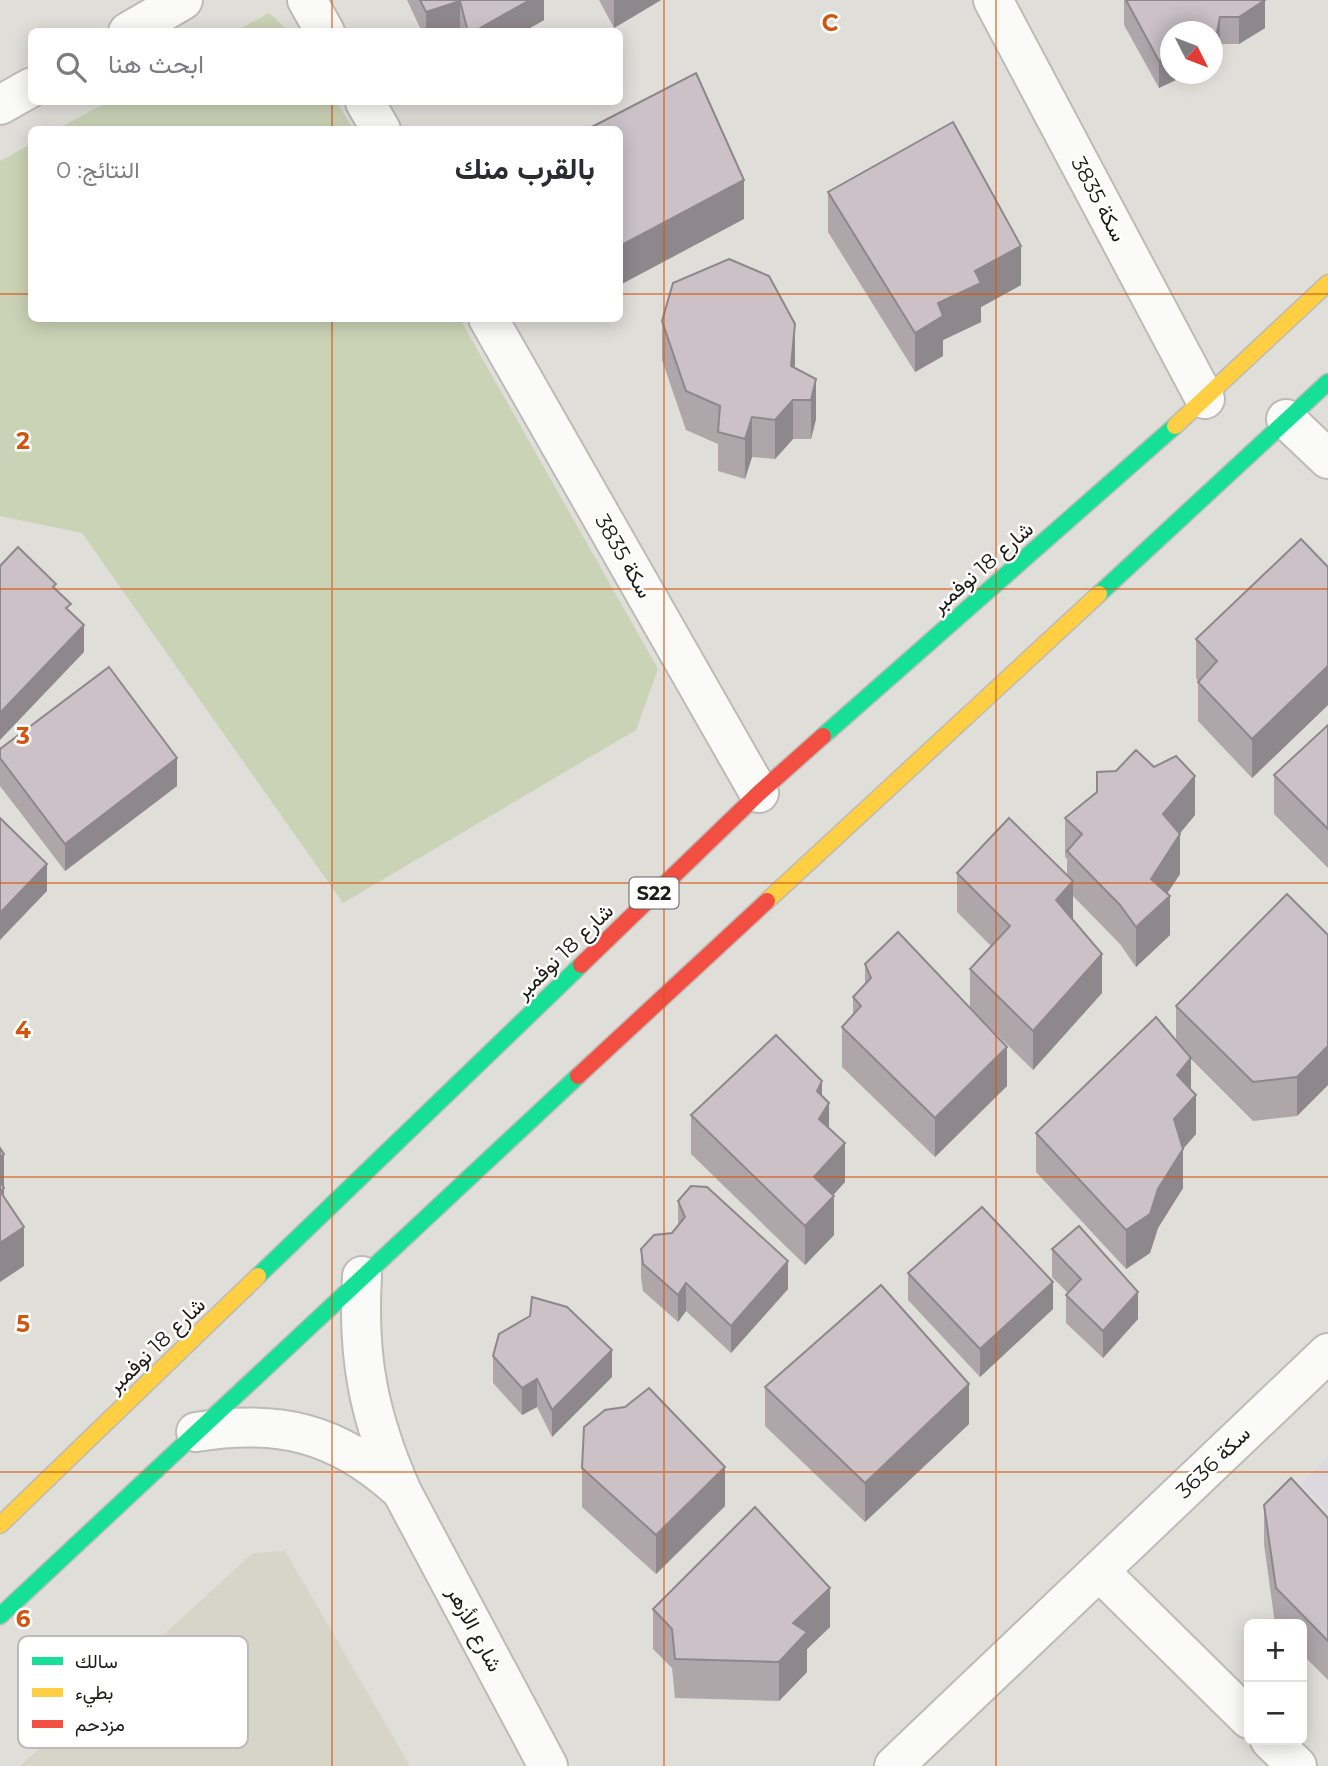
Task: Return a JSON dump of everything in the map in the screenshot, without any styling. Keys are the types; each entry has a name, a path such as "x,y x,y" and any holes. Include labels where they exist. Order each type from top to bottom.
{"main road":[{"name":"شارع 18 نوفمبر","path":"0,1525 759,793 1205,398 1328,282"},
{"path":"0,1616 362,1276 1328,382"}],"street":[{"path":"135,28 183,0"},
{"path":"307,0 323,28"},
{"name":"سكة 3835","path":"993,0 1205,398"},
{"path":"0,105 28,89"},
{"path":"367,105 379,126"},
{"name":"سكة 3835","path":"490,322 759,793"},
{"path":"1286,419 1328,459"},
{"name":"شارع الأزهر","path":"362,1276 359,1321 362,1365 384,1451 402,1492 548,1766"},
{"name":"سكة 3636","path":"894,1766 1328,1353"},
{"name":"شارع الأزهر","path":"196,1432 246,1426 270,1427 307,1434 342,1447 374,1467 402,1492"},
{"path":"1099,1571 1244,1714"},
{"path":"1275,1745 1297,1766"}],"shaded area":[{"path":"1328,1457 1328,1511 1301,1484"},
{"path":"285,1551 410,1766 20,1766 40,1748 248,1748 248,1636 162,1636 253,1553"}],"green space":[{"path":"269,13 286,28 242,28"},
{"path":"102,105 339,105 351,126 63,126"},
{"path":"28,146 28,322 462,322 658,669 636,730 343,903 82,533 0,516 0,161"}],"building":[{"path":"420,0 530,0 480,28 467,28 460,1 426,12"},
{"path":"1126,0 1265,0 1239,17 1220,17 1219,21 1160,21 1159,61"},
{"path":"696,73 744,180 623,244 623,126 594,126"},
{"path":"953,122 1021,246 975,271 981,283 938,303 943,316 915,333 828,192"},
{"path":"729,259 769,276 795,324 791,366 816,379 811,400 793,400 775,420 752,417 745,439 718,432 720,406 686,391 662,321 673,283"},
{"path":"1301,539 1328,567 1328,666 1252,739 1198,682 1217,661 1196,639"},
{"path":"18,547 56,584 53,587 71,604 66,608 84,625 0,713 0,566"},
{"path":"109,667 177,758 65,844 0,758 0,749"},
{"path":"1328,725 1328,829 1274,775"},
{"path":"1136,750 1154,767 1176,756 1195,776 1163,814 1180,834 1151,879 1170,896 1136,927 1120,905 1067,851 1082,834 1065,818 1097,792 1097,772 1116,771"},
{"path":"0,818 47,864 0,913"},
{"path":"1009,818 1073,881 1056,900 1102,954 1033,1031 970,969 1010,926 957,873"},
{"path":"1287,894 1328,935 1328,1046 1297,1077 1253,1082 1176,1006"},
{"path":"898,932 1007,1047 935,1118 842,1027 861,1006 853,997 871,978 865,964"},
{"path":"1156,1017 1191,1058 1177,1075 1196,1095 1174,1119 1183,1149 1158,1189 1150,1214 1126,1230 1036,1133"},
{"path":"776,1035 822,1081 817,1091 829,1103 819,1119 845,1143 814,1177 834,1196 805,1226 691,1115"},
{"path":"691,1186 707,1187 788,1261 731,1326 686,1283 678,1295 643,1264 641,1249 654,1235 672,1233 685,1217 678,1201"},
{"path":"0,1191 24,1227 0,1243"},
{"path":"982,1207 1053,1282 980,1349 908,1273"},
{"path":"1079,1226 1138,1292 1103,1331 1066,1295 1081,1279 1052,1249"},
{"path":"881,1285 969,1384 865,1483 765,1387"},
{"path":"532,1297 567,1307 612,1350 552,1410 537,1379 522,1388 493,1356 499,1334 530,1316"},
{"path":"649,1388 725,1467 656,1535 582,1468 584,1427 605,1410 625,1407"},
{"path":"1291,1478 1328,1518 1328,1641 1276,1588 1264,1505"},
{"path":"755,1507 830,1588 793,1623 807,1632 779,1662 675,1659 672,1629 653,1609"}],"traffic: fast":[{"path":"1099,594 1328,382"},
{"path":"823,736 1175,426"},
{"path":"258,1276 581,965"},
{"path":"0,1616 578,1076"}],"traffic: slow":[{"path":"1175,426 1328,283"},
{"path":"767,901 1099,594"},
{"path":"0,1525 258,1276"}],"traffic: jam":[{"path":"581,965 759,793 823,736"},
{"path":"578,1076 767,901"}]}
